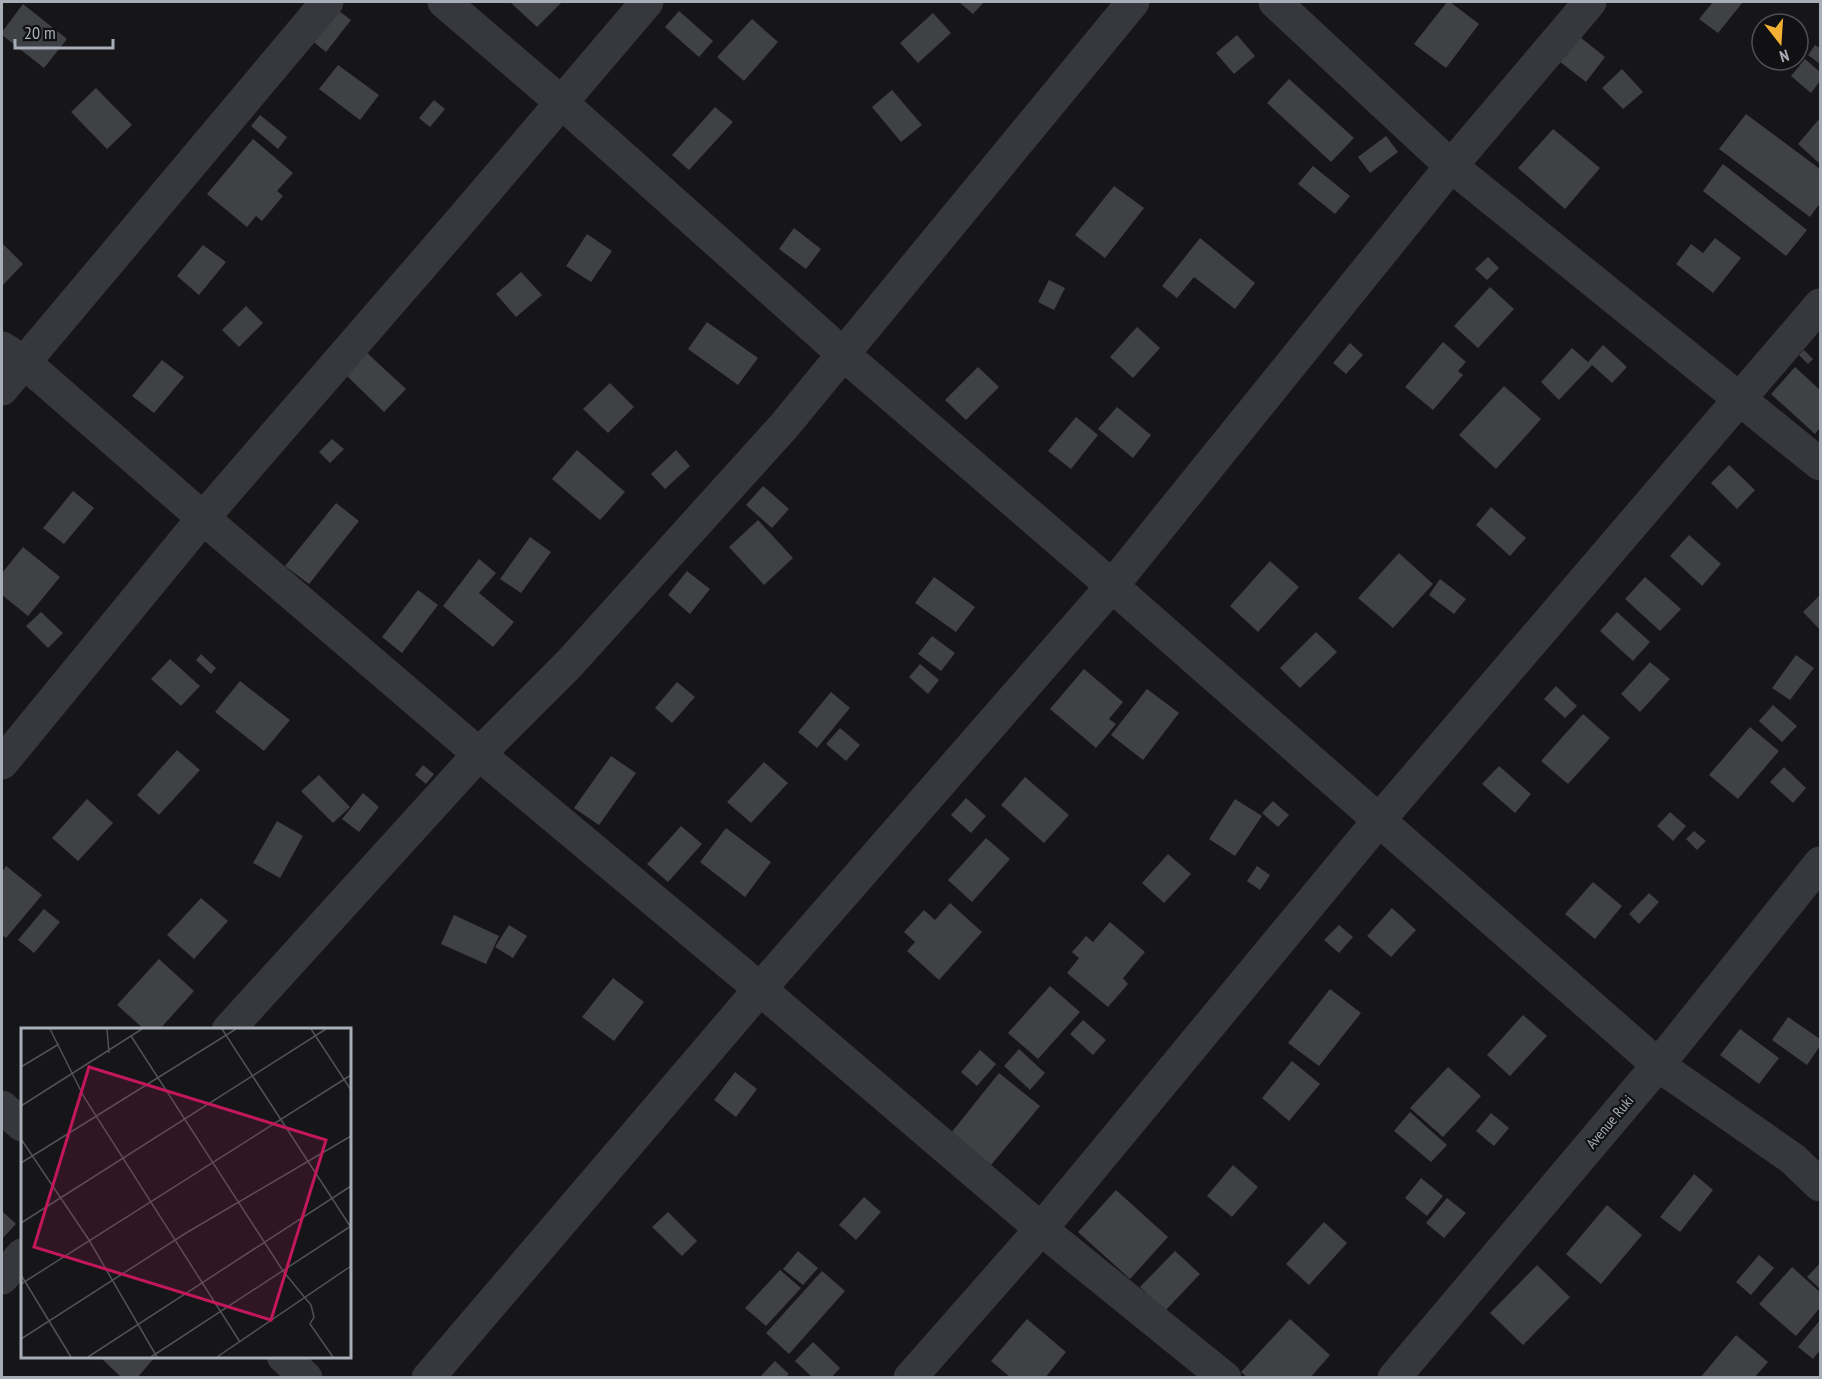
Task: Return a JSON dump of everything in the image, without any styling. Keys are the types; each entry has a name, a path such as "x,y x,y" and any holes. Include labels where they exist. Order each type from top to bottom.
{"street":[{"path":"2,389 13,355 327,2"},
{"path":"444,2 561,102 843,354 1380,819 1658,1065 1793,1159 1821,1185"},
{"path":"2,763 203,518 647,2"},
{"path":"229,1028 479,754 569,664 784,426 1133,2"},
{"path":"1275,2 1451,166 1821,464"},
{"path":"428,1377 760,989 1112,586 1451,166 1590,2"},
{"path":"910,1377 1041,1229 1380,819 1821,304"},
{"path":"13,355 479,754 760,989 1041,1229 1225,1377"},
{"name":"Avenue Ruki","path":"1394,1377 1658,1065 1821,862"},
{"path":"2,1107 21,1124"},
{"path":"2,1278 21,1256"},
{"path":"285,1358 306,1377"}],"building":[{"path":"510,2 562,2 537,27"},
{"path":"959,2 984,2 973,14"},
{"path":"1447,2 1479,24 1446,68 1414,44"},
{"path":"1713,2 1743,2 1718,33 1699,19"},
{"path":"23,4 67,39 44,68 2,35"},
{"path":"335,8 351,20 326,52 310,39"},
{"path":"679,11 713,41 699,57 665,27"},
{"path":"933,13 951,33 918,63 900,43"},
{"path":"752,19 778,42 744,81 717,57"},
{"path":"1575,33 1605,57 1586,82 1555,58"},
{"path":"1237,35 1255,56 1234,74 1216,53"},
{"path":"1815,45 1820,48 1820,64 1810,56"},
{"path":"1810,63 1820,72 1820,81 1811,93 1791,76 1794,72 1810,72"},
{"path":"338,65 379,95 360,120 319,89"},
{"path":"1622,69 1643,92 1623,109 1602,88"},
{"path":"1289,79 1354,138 1331,162 1267,103"},
{"path":"96,88 132,125 107,149 71,112"},
{"path":"892,90 922,125 901,142 872,107"},
{"path":"434,100 445,109 430,127 419,118"},
{"path":"715,107 733,122 689,170 672,155"},
{"path":"1746,114 1820,169 1820,203 1810,217 1719,149"},
{"path":"260,115 287,137 278,149 251,126"},
{"path":"1820,118 1820,164 1798,144"},
{"path":"1553,129 1600,168 1565,209 1518,168"},
{"path":"1386,136 1398,152 1370,173 1358,157"},
{"path":"253,139 293,173 277,191 283,196 262,221 256,216 247,227 207,194"},
{"path":"1723,164 1807,230 1786,256 1703,191"},
{"path":"1313,166 1350,196 1335,214 1298,184"},
{"path":"1114,186 1144,208 1105,258 1075,235"},
{"path":"794,228 821,249 806,269 779,249"},
{"path":"587,234 612,251 591,282 566,266"},
{"path":"1200,238 1255,283 1235,309 1194,277 1177,298 1162,286"},
{"path":"1715,238 1741,258 1713,293 1676,264 1691,244 1703,253"},
{"path":"2,243 23,264 2,286"},
{"path":"203,245 226,262 199,295 177,276"},
{"path":"1488,257 1499,268 1487,280 1475,269"},
{"path":"521,272 542,295 516,317 496,294"},
{"path":"1049,280 1065,288 1054,310 1038,302"},
{"path":"1490,287 1514,309 1478,348 1454,326"},
{"path":"246,306 263,323 239,347 222,330"},
{"path":"707,322 758,358 738,385 688,349"},
{"path":"1137,327 1160,348 1133,378 1110,357"},
{"path":"1443,342 1466,362 1458,371 1463,375 1433,410 1405,387"},
{"path":"1350,343 1363,355 1346,374 1333,363"},
{"path":"1603,345 1627,367 1612,383 1592,365 1559,400 1541,382 1572,348 1588,362"},
{"path":"1804,350 1813,359 1808,364 1799,355"},
{"path":"365,351 406,389 384,412 344,373"},
{"path":"162,360 184,377 154,413 132,396"},
{"path":"978,367 999,387 966,420 945,400"},
{"path":"1795,367 1820,390 1820,428 1815,434 1771,394"},
{"path":"610,383 634,407 608,433 583,409"},
{"path":"1504,386 1541,419 1496,469 1459,435"},
{"path":"1117,407 1151,435 1133,458 1098,429"},
{"path":"1076,417 1098,435 1071,469 1048,451"},
{"path":"332,439 344,449 330,463 319,452"},
{"path":"577,450 625,492 600,520 552,479"},
{"path":"676,450 690,466 665,489 651,474"},
{"path":"1729,465 1755,490 1737,509 1711,483"},
{"path":"763,486 789,509 772,528 746,505"},
{"path":"73,491 94,508 64,544 43,528"},
{"path":"336,503 359,521 309,584 285,566"},
{"path":"1491,507 1526,538 1510,556 1476,525"},
{"path":"758,520 793,558 764,585 729,547"},
{"path":"1689,535 1721,564 1702,586 1670,556"},
{"path":"530,537 551,552 521,593 500,579"},
{"path":"23,547 60,577 28,616 2,595 2,573"},
{"path":"1399,553 1433,584 1393,628 1358,598"},
{"path":"479,559 496,573 479,593 514,622 493,647 443,606"},
{"path":"1270,561 1299,587 1258,632 1230,606"},
{"path":"687,571 710,589 690,614 668,595"},
{"path":"934,577 975,607 956,632 915,603"},
{"path":"1645,577 1681,609 1660,631 1625,599"},
{"path":"1440,579 1466,599 1454,614 1429,595"},
{"path":"418,590 438,605 402,653 382,637"},
{"path":"1820,595 1820,630 1803,612"},
{"path":"41,612 63,633 48,648 26,626"},
{"path":"1617,612 1650,642 1633,661 1600,631"},
{"path":"1316,632 1337,652 1300,688 1280,668"},
{"path":"932,636 955,653 941,671 918,654"},
{"path":"201,654 216,668 211,674 196,660"},
{"path":"1796,655 1814,668 1790,700 1772,688"},
{"path":"170,659 200,686 181,706 151,679"},
{"path":"1650,662 1670,679 1640,712 1621,694"},
{"path":"920,664 939,680 928,694 909,677"},
{"path":"1084,669 1123,702 1109,719 1116,724 1096,748 1050,709"},
{"path":"240,681 290,720 264,751 215,712"},
{"path":"677,682 695,697 672,723 655,708"},
{"path":"1556,686 1577,706 1565,718 1544,699"},
{"path":"1147,689 1179,713 1143,760 1111,735"},
{"path":"831,692 850,708 817,748 798,732"},
{"path":"1773,705 1797,726 1782,742 1759,721"},
{"path":"1583,714 1610,738 1568,784 1541,761"},
{"path":"1750,727 1779,751 1738,799 1709,775"},
{"path":"840,728 860,745 846,761 826,744"},
{"path":"177,750 200,770 159,815 137,795"},
{"path":"611,756 636,773 599,825 574,808"},
{"path":"764,762 788,783 751,823 727,802"},
{"path":"423,765 434,774 426,784 415,775"},
{"path":"1499,766 1531,794 1515,813 1482,784"},
{"path":"1784,767 1806,788 1793,803 1770,782"},
{"path":"319,775 350,807 333,823 301,791"},
{"path":"1025,777 1069,815 1044,843 1001,805"},
{"path":"363,793 379,807 359,832 342,819"},
{"path":"966,798 986,816 971,833 951,815"},
{"path":"87,799 113,823 78,861 52,838"},
{"path":"1235,799 1262,816 1235,856 1209,839"},
{"path":"1273,801 1289,815 1278,827 1262,813"},
{"path":"1670,812 1686,826 1673,841 1657,826"},
{"path":"277,821 303,836 280,878 253,863"},
{"path":"681,826 702,844 668,882 647,864"},
{"path":"726,828 771,862 745,897 700,862"},
{"path":"1694,831 1706,841 1697,850 1686,839"},
{"path":"986,838 1010,859 972,902 948,880"},
{"path":"1168,854 1191,874 1164,903 1142,883"},
{"path":"6,866 42,895 6,938 2,935 2,872"},
{"path":"1257,866 1270,875 1260,890 1247,881"},
{"path":"1593,882 1622,906 1595,939 1565,914"},
{"path":"1649,893 1659,902 1639,924 1629,914"},
{"path":"201,898 228,921 194,959 167,935"},
{"path":"950,903 982,932 939,980 907,951 915,942 904,932 924,910 935,920"},
{"path":"1392,908 1416,930 1391,957 1367,936"},
{"path":"44,909 60,922 34,953 18,940"},
{"path":"454,915 499,936 486,964 441,944"},
{"path":"1110,922 1145,952 1123,978 1128,984 1108,1007 1067,973 1079,958 1072,952 1086,936 1093,942"},
{"path":"509,925 527,936 513,958 495,947"},
{"path":"1339,925 1353,937 1339,953 1324,940"},
{"path":"159,959 194,991 161,1028 143,1028 117,1005"},
{"path":"613,978 644,1002 614,1041 582,1017"},
{"path":"1050,986 1080,1012 1038,1059 1008,1033"},
{"path":"1330,989 1361,1013 1319,1066 1288,1043"},
{"path":"1523,1015 1547,1036 1510,1076 1487,1055"},
{"path":"1788,1017 1820,1039 1820,1046 1807,1065 1772,1040"},
{"path":"1083,1020 1106,1040 1093,1055 1070,1034"},
{"path":"1740,1029 1779,1058 1759,1084 1720,1055"},
{"path":"1019,1049 1045,1073 1030,1090 1004,1066"},
{"path":"980,1050 996,1064 977,1086 961,1072"},
{"path":"1292,1061 1320,1084 1289,1121 1262,1098"},
{"path":"1448,1067 1481,1096 1443,1137 1410,1108"},
{"path":"735,1072 757,1089 736,1117 714,1100"},
{"path":"999,1073 1040,1106 991,1165 951,1133"},
{"path":"1410,1112 1447,1145 1431,1162 1394,1131"},
{"path":"1491,1113 1509,1128 1494,1146 1476,1131"},
{"path":"1233,1165 1258,1187 1232,1217 1207,1196"},
{"path":"1694,1174 1713,1190 1680,1232 1660,1217"},
{"path":"1421,1178 1443,1196 1427,1216 1405,1198"},
{"path":"1116,1190 1168,1237 1130,1279 1078,1232"},
{"path":"864,1197 881,1212 856,1240 839,1225"},
{"path":"1447,1198 1466,1213 1444,1238 1426,1223"},
{"path":"1607,1205 1642,1235 1601,1284 1566,1254"},
{"path":"2,1211 16,1224 2,1239"},
{"path":"668,1212 697,1241 682,1256 652,1227"},
{"path":"1324,1222 1347,1243 1309,1285 1286,1264"},
{"path":"798,1251 818,1268 803,1285 783,1269"},
{"path":"1175,1251 1200,1274 1165,1311 1140,1287"},
{"path":"1759,1255 1774,1268 1751,1295 1736,1282"},
{"path":"1820,1263 1820,1289 1807,1277"},
{"path":"1537,1265 1570,1297 1523,1345 1490,1313"},
{"path":"1792,1267 1820,1292 1820,1308 1796,1336 1759,1304"},
{"path":"780,1270 801,1288 766,1326 745,1308"},
{"path":"822,1271 845,1291 789,1354 766,1333"},
{"path":"1027,1319 1066,1352 1045,1378 1011,1378 991,1361"},
{"path":"1290,1319 1330,1355 1310,1378 1248,1378 1241,1372"},
{"path":"1820,1320 1820,1350 1813,1359 1798,1347"},
{"path":"1736,1335 1768,1362 1754,1378 1700,1378"},
{"path":"813,1342 840,1368 831,1378 813,1378 795,1361"},
{"path":"101,1358 154,1358 137,1378 122,1378"},
{"path":"775,1361 789,1374 785,1378 759,1378"}]}
